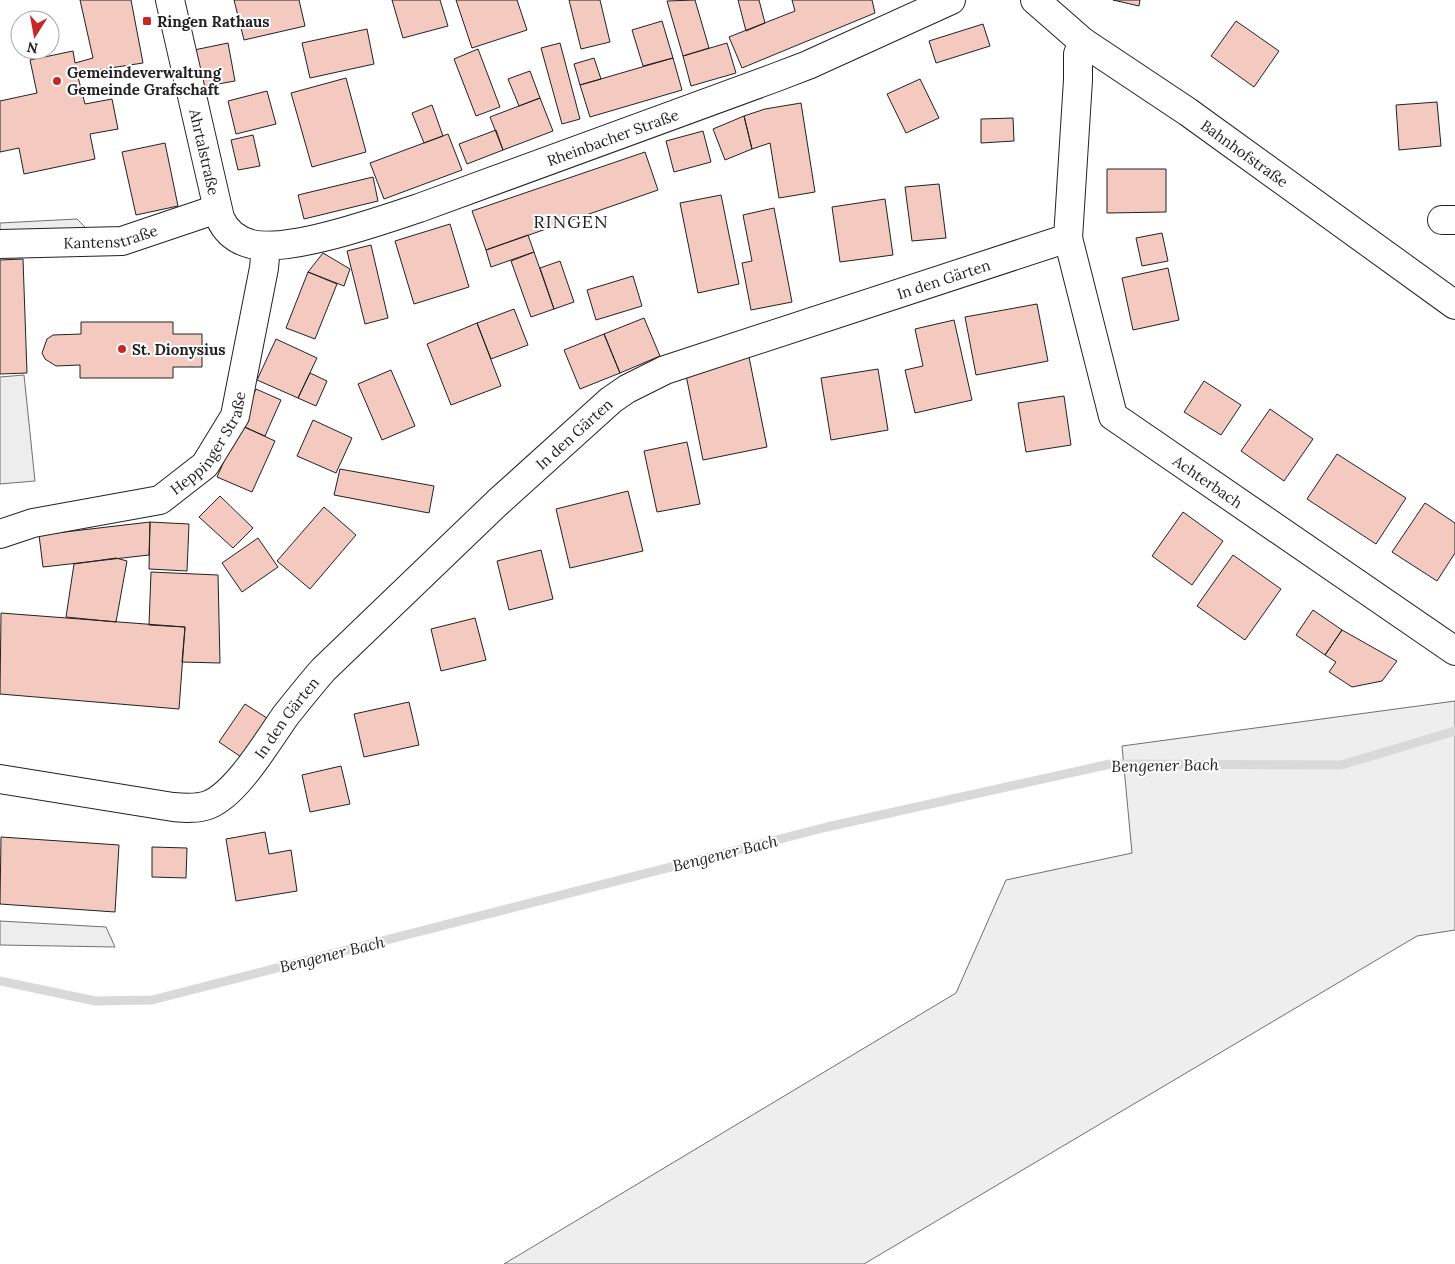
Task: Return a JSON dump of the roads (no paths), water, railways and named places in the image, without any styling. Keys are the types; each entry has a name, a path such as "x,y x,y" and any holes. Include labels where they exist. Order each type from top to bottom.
{"street":[{"name":"Ahrtalstraße","path":"170,0 217,209 223,226 229,233 243,241 266,246"},
{"name":"Rheinbacher Straße","path":"266,246 283,245 315,238 419,208 774,78 951,0"},
{"name":"Bahnhofstraße","path":"1035,0 1083,42 1188,112 1455,305"},
{"path":"1068,238 1078,54 1083,42"},
{"name":"Kantenstraße","path":"0,244 122,240 217,209"},
{"name":"Achterbach","path":"1068,238 1112,416 1455,651"},
{"name":"In den Gärten","path":"0,779 173,807 188,808 207,805 219,798 238,781 305,690 323,670 497,503 611,400 627,389 664,370 1068,238"},
{"name":"Heppinger Straße","path":"0,534 33,523 160,500 205,465 235,416 264,268 266,246"}],"waterway":[{"name":"Bengener Bach","path":"0,981 95,1001 152,1000 827,827 1110,764 1341,765 1455,731"}],"place":[{"name":"Ringen Rathaus","path":"147,21"},
{"name":"Gemeindeverwaltung Gemeinde Grafschaft","path":"57,81"},
{"name":"St. Dionysius","path":"122,349"}],"district":[{"name":"RINGEN","path":"571,221"}]}
